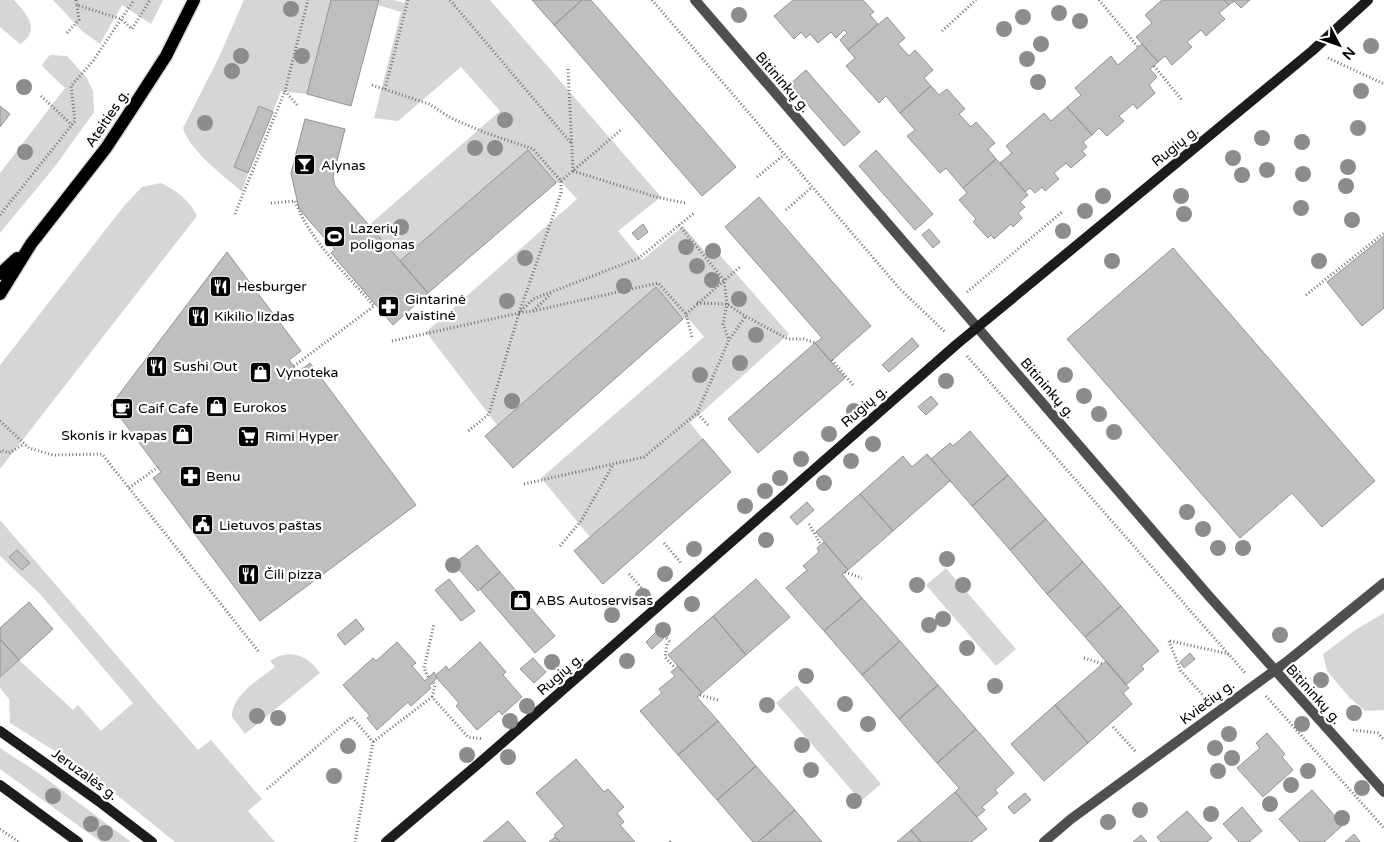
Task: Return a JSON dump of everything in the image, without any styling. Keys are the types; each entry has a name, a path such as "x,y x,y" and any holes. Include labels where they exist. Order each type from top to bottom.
{"main road":[{"name":"Ateities g.","path":"0,294 31,244 106,148 166,56 194,0"},
{"name":"Ateities g.","path":"0,274 31,244"}],"street":[{"name":"Bitininkų g.","path":"695,0 1274,670 1384,792"},
{"name":"Rugių g.","path":"386,842 957,344 1312,50 1368,0"},
{"name":"Kviečių g.","path":"1044,842 1071,819 1289,660 1384,582"},
{"name":"Jeruzalės g.","path":"0,731 101,802 152,842"},
{"path":"0,785 78,842"}],"path":[{"path":"67,33 79,20 76,0"},
{"path":"0,215 75,121 72,86 93,61 134,0"},
{"path":"78,5 121,19 132,29 150,0"},
{"path":"235,214 285,92 308,0"},
{"path":"386,89 408,0"},
{"path":"450,0 571,143"},
{"path":"652,0 900,289 957,344 1384,828"},
{"path":"942,31 976,0"},
{"path":"1099,0 1138,47"},
{"path":"1312,50 1384,84"},
{"path":"1154,66 1182,100"},
{"path":"568,69 573,171"},
{"path":"372,85 429,104 451,118 532,149 561,181 561,193 519,313 489,414 467,432"},
{"path":"285,92 297,104"},
{"path":"41,96 72,125"},
{"path":"561,181 621,130"},
{"path":"757,177 784,155"},
{"path":"573,171 656,197 685,202"},
{"path":"786,210 812,187"},
{"path":"271,203 295,201 300,215 311,233 374,306 294,366"},
{"path":"955,302 1062,212"},
{"path":"519,313 533,300 639,258 694,213"},
{"path":"679,225 724,280 727,304 723,324 729,340"},
{"path":"1306,295 1384,233"},
{"path":"686,314 740,266"},
{"path":"392,340 658,283 686,314 692,337"},
{"path":"533,311 553,292"},
{"path":"697,303 727,304 788,339 804,339 816,343"},
{"path":"524,484 644,457 697,413 729,340 745,316"},
{"path":"832,360 853,384"},
{"path":"697,413 708,425"},
{"path":"0,421 29,448 53,455 102,454 259,652"},
{"path":"0,452 2,450 9,452 24,444"},
{"path":"560,546 580,522 614,464"},
{"path":"129,488 158,467"},
{"path":"810,524 821,545"},
{"path":"664,543 684,566"},
{"path":"845,572 862,578"},
{"path":"629,574 650,597"},
{"path":"428,677 424,668 434,624"},
{"path":"1217,711 1181,671 1169,641 1229,654"},
{"path":"667,644 665,657 675,668"},
{"path":"1084,658 1103,664"},
{"path":"355,842 374,742 432,697 435,685 433,682"},
{"path":"700,695 718,700"},
{"path":"432,697 468,737 504,741"},
{"path":"267,790 352,717 374,742"},
{"path":"1348,725 1354,732 1378,733 1384,740"},
{"path":"1113,727 1146,764"},
{"path":"0,829 19,842"}],"shaded area":[{"path":"0,0 14,0 30,22 30,33 27,39 20,44 0,27"},
{"path":"53,0 163,0 151,24 122,5 100,44 82,31"},
{"path":"244,0 331,0 307,94 281,91 273,112 259,106 234,167 248,173 242,192 200,154 187,137 183,128 219,57"},
{"path":"379,0 394,0 404,3 405,0 490,0 661,197 618,231 642,260 683,226 711,259 718,253 789,334 690,423 703,439 590,537 541,478 704,337 689,319 683,319 656,288 497,425 426,332 577,199 562,183 556,183 528,151 400,261 369,225 500,111 461,67 398,121 374,118 401,12 378,5"},
{"path":"50,55 67,56 87,78 93,91 94,112 56,165 0,233 0,173 65,88 42,66"},
{"path":"161,183 182,197 197,216 0,469 0,365 124,206 142,187"},
{"path":"0,520 198,750 211,740 262,799 248,811 275,842 175,842 123,800 63,756 10,723 9,699 0,688 0,677 19,660 73,710 78,705 101,731 133,703 40,594 0,556"},
{"path":"946,568 1016,649 996,666 926,585"},
{"path":"1384,613 1384,710 1365,711 1349,697 1327,671 1323,654 1355,630"},
{"path":"289,654 307,659 320,673 245,734 232,717 236,701 254,682 275,667 270,661 279,656"},
{"path":"797,685 881,784 861,801 776,703"},
{"path":"0,748 40,774 131,842 101,842 0,769"}],"building":[{"path":"331,0 379,0 351,106 307,94"},
{"path":"532,0 582,0 554,25"},
{"path":"582,0 591,0 736,167 702,196 554,25"},
{"path":"793,0 863,0 874,12 870,15 878,24 848,50 840,40 847,33 844,30 836,38 831,32 818,43 810,34 806,38 801,32 794,39 774,16"},
{"path":"1162,0 1224,0 1229,5 1219,13 1225,19 1206,36 1201,30 1187,42 1192,47 1172,65 1165,56 1158,62 1136,37 1152,23 1145,15"},
{"path":"1224,0 1250,0 1241,8 1234,1 1229,5"},
{"path":"887,17 905,38 898,44 909,56 915,50 933,70 924,78 931,86 900,113 886,96 879,103 846,66 855,58 848,50"},
{"path":"1142,44 1158,62 1150,69 1157,77 1149,85 1155,93 1137,109 1133,104 1119,116 1124,121 1107,136 1099,128 1092,135 1067,107 1081,95 1075,88 1111,56 1118,65"},
{"path":"806,70 860,132 844,146 790,84"},
{"path":"931,86 939,95 947,89 965,109 959,114 971,127 976,122 995,143 988,149 996,159 963,188 946,168 940,173 907,136 915,130 900,113"},
{"path":"0,106 10,114 0,127"},
{"path":"259,106 273,112 248,173 234,167"},
{"path":"1067,107 1092,135 1083,142 1087,147 1082,151 1086,155 1071,168 1066,163 1054,173 1059,179 1045,191 1042,187 1035,193 1030,188 1025,192 1000,163 1012,153 1006,146 1044,113 1051,121"},
{"path":"305,119 345,129 333,177 335,186 428,293 393,325 331,253 335,250 299,209 291,173"},
{"path":"528,150 556,183 428,293 400,261"},
{"path":"876,150 933,214 915,230 859,166"},
{"path":"996,159 1028,195 1020,202 1025,207 1018,213 1022,218 1013,227 1011,224 994,239 991,235 988,238 973,222 976,219 959,200 967,193 963,188"},
{"path":"759,197 871,326 831,361 815,343 822,338 725,227"},
{"path":"643,224 648,232 638,240 632,233"},
{"path":"929,229 940,242 933,248 922,235"},
{"path":"1384,236 1384,308 1362,326 1327,282"},
{"path":"1173,248 1375,481 1322,527 1292,493 1240,538 1067,339"},
{"name":"Rimi Hyper","path":"227,252 301,351 289,360 298,372 310,363 416,505 260,621 153,478 161,472 111,405"},
{"path":"656,287 683,319 513,468 485,436"},
{"path":"912,338 919,346 889,372 882,365"},
{"path":"815,343 845,378 758,453 728,419"},
{"path":"931,396 938,404 926,415 918,407"},
{"path":"970,431 1008,475 972,506 931,459 950,443 953,446"},
{"path":"703,439 731,472 603,584 574,551"},
{"path":"927,454 950,481 893,531 860,494 903,456 912,467"},
{"path":"1008,475 1046,519 1010,550 972,506"},
{"path":"860,494 893,531 848,570 816,532"},
{"path":"807,502 814,510 797,525 790,517"},
{"path":"1046,519 1083,562 1047,594 1010,550"},
{"path":"824,542 848,570 842,574 862,598 824,631 786,588 807,570 803,566 819,552 817,548"},
{"path":"477,545 500,572 478,591 454,564"},
{"path":"17,550 30,563 22,570 9,557"},
{"path":"1083,562 1121,606 1085,637 1047,594"},
{"path":"500,572 555,636 535,653 480,589"},
{"path":"449,579 475,611 461,621 435,590"},
{"path":"756,579 790,617 746,655 713,616"},
{"path":"862,598 900,641 862,675 824,631"},
{"path":"29,602 53,629 19,660 0,639 0,628"},
{"path":"1121,606 1159,651 1141,666 1144,669 1126,685 1085,637"},
{"path":"713,616 746,655 702,693 668,655"},
{"path":"356,619 364,629 345,645 337,635"},
{"path":"657,631 664,638 652,649 646,642"},
{"path":"0,639 19,660 0,677"},
{"path":"900,641 938,685 899,719 862,675"},
{"path":"397,642 416,663 412,666 425,681 434,672 437,678 429,686 431,688 411,706 408,702 377,730 367,718 370,716 343,685 373,658 376,661"},
{"path":"480,642 506,672 503,675 522,697 502,715 499,711 477,730 456,706 459,703 435,676 446,666 449,670"},
{"path":"1190,653 1195,659 1184,668 1180,662"},
{"path":"533,658 546,672 534,683 520,669"},
{"path":"1106,661 1129,688 1123,693 1132,704 1088,743 1055,705"},
{"path":"678,666 702,693 697,697 718,721 678,755 640,711 662,693 659,689 675,676 671,672"},
{"path":"938,685 976,729 937,763 899,719"},
{"path":"1055,705 1088,743 1044,781 1011,744"},
{"path":"718,721 756,766 717,800 678,755"},
{"path":"976,729 1014,773 995,790 998,793 982,807 985,810 977,817 955,792 959,788 937,763"},
{"path":"1267,733 1285,754 1282,757 1293,770 1263,797 1237,768 1260,748 1256,743"},
{"path":"576,759 604,792 608,789 624,807 617,813 624,822 620,825 635,842 560,842 554,835 564,826 536,793"},
{"path":"756,766 795,810 758,842 753,842 717,800"},
{"path":"1312,790 1343,825 1324,842 1300,842 1279,819"},
{"path":"955,792 987,829 971,842 921,842 911,830"},
{"path":"1025,793 1031,800 1014,814 1008,807"},
{"path":"1242,807 1262,831 1249,842 1239,842 1223,824"},
{"path":"795,810 822,842 758,842"},
{"path":"1187,811 1212,838 1207,842 1161,842 1157,837"},
{"path":"508,821 526,842 483,842"},
{"path":"911,830 921,842 897,842"},
{"path":"1354,834 1360,842 1345,842"},
{"path":"1141,835 1147,842 1133,842"},
{"path":"555,837 560,842 549,842"}],"place":[{"name":"Alynas","path":"305,165"},
{"name":"Lazerių poligonas","path":"334,236"},
{"name":"Hesburger","path":"221,286"},
{"name":"Gintarinė vaistinė","path":"389,307"},
{"name":"Kikilio lizdas","path":"198,316"},
{"name":"Sushi Out","path":"157,366"},
{"name":"Vynoteka","path":"260,372"},
{"name":"Eurokos","path":"217,407"},
{"name":"Caif Cafe","path":"122,408"},
{"name":"Skonis ir kvapas","path":"183,435"},
{"name":"Rimi Hyper","path":"249,436"},
{"name":"Benu","path":"190,476"},
{"name":"Lietuvos paštas","path":"203,525"},
{"name":"Čili pizza","path":"248,574"},
{"name":"ABS Autoservisas","path":"520,600"}]}
